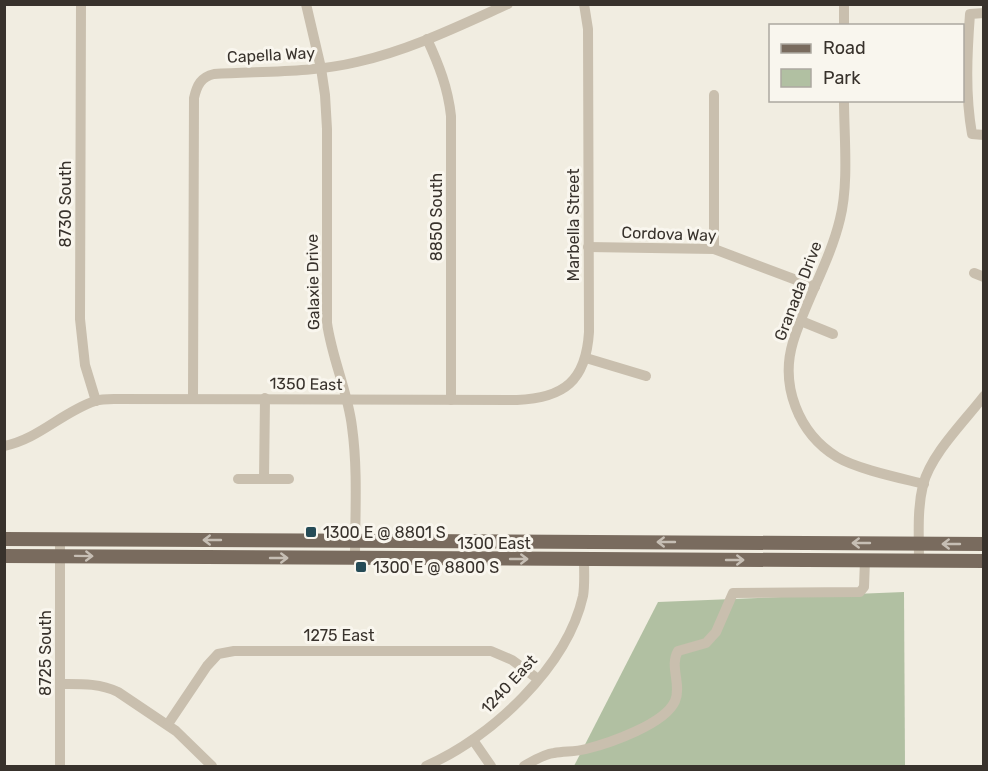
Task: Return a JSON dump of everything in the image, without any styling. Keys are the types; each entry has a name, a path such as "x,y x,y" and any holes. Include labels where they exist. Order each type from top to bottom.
{"main road":[{"name":"1300 East","path":"4,539 984,544"},
{"name":"1300 East","path":"4,556 984,561"}],"street":[{"name":"8730 South","path":"81,4 80,320 85,365 96,401"},
{"name":"Galaxie Drive","path":"306,4 321,68 327,129 327,323 331,349 346,400 354,446 355,558"},
{"name":"Capella Way","path":"193,398 194,98 201,80 214,74 321,68 380,57 508,4"},
{"name":"Marbella Street","path":"517,400 549,397 563,389 576,375 586,358 589,332 588,29 584,4"},
{"path":"843,4 844,24"},
{"path":"984,13 970,14 968,43 968,109 972,134 984,135"},
{"name":"8850 South","path":"427,39 449,94 451,116 450,400"},
{"path":"714,95 714,249"},
{"name":"Granada Drive","path":"844,102 843,204 837,231 793,343 789,362 789,382 793,401 801,419 811,434 837,457 852,464 924,484"},
{"name":"Cordova Way","path":"588,247 714,249 815,287"},
{"path":"801,321 833,334"},
{"path":"586,358 646,376"},
{"path":"919,561 920,504 924,484 933,462 984,396"},
{"name":"1350 East","path":"96,401 133,398 517,400"},
{"path":"264,479 265,398"},
{"path":"4,446 28,440 96,401"},
{"path":"238,479 289,479"},
{"name":"8725 South","path":"60,539 60,766"},
{"name":"1240 East","path":"426,766 473,740 518,701 538,679 566,638 577,617 583,594 584,560"},
{"path":"524,766 552,753 587,749 613,740 646,726 666,714 675,701 678,689 674,658 678,651 706,643 716,632 733,592 860,592 864,587 865,560"},
{"name":"1275 East","path":"168,724 207,666 218,654 234,651 491,651 512,660 538,679"},
{"path":"60,684 90,684 109,687 168,724 212,766"},
{"path":"473,740 491,766"}],"green space":[{"path":"904,592 905,766 574,766 658,602"}],"place":[{"name":"1300 E @ 8801 S","path":"311,532"},
{"name":"1300 E @ 8800 S","path":"361,567"}]}
